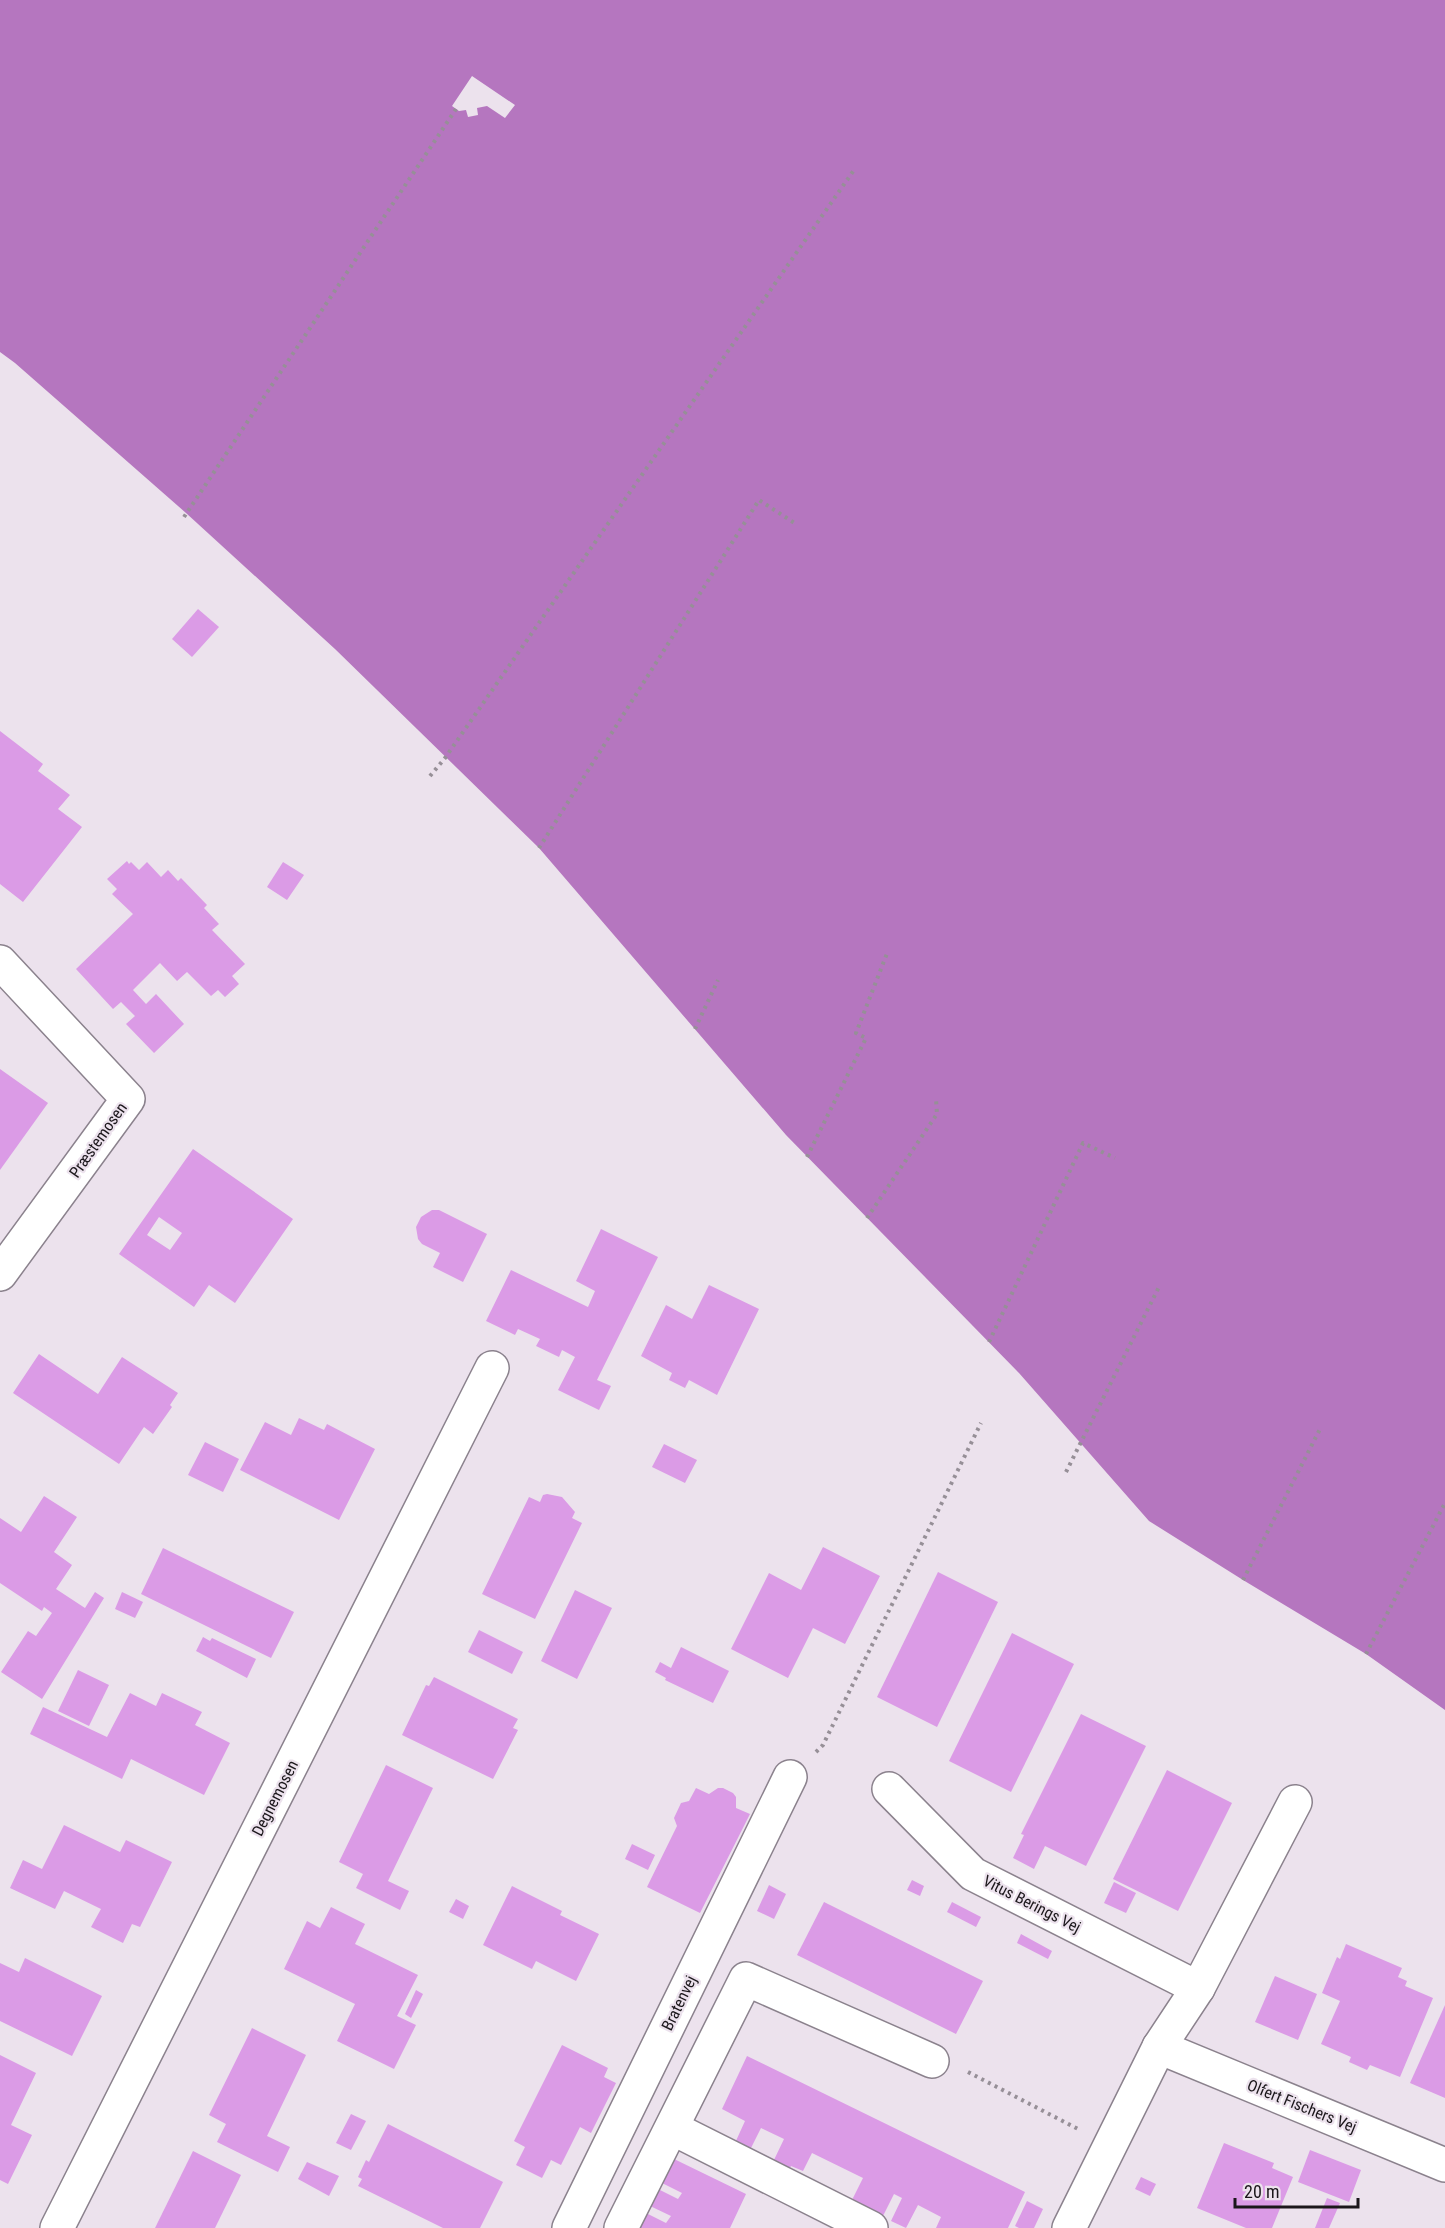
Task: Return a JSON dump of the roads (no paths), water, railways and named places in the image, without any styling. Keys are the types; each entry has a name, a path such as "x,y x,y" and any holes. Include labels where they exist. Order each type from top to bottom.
{"street":[{"name":"Præstemosen","path":"0,962 128,1099 0,1274"},
{"name":"Degnemosen","path":"57,2228 492,1368"},
{"name":"Bratenvej","path":"569,2228 790,1777"},
{"name":"Vitus Berings Vej","path":"889,1789 973,1874 1198,1988"},
{"path":"1069,2228 1160,2047 1198,1988 1295,1802"},
{"path":"621,2228 746,1979 932,2061"},
{"name":"Olfert Fischers Vej","path":"1160,2047 1445,2165"},
{"path":"672,2128 871,2228"}]}
